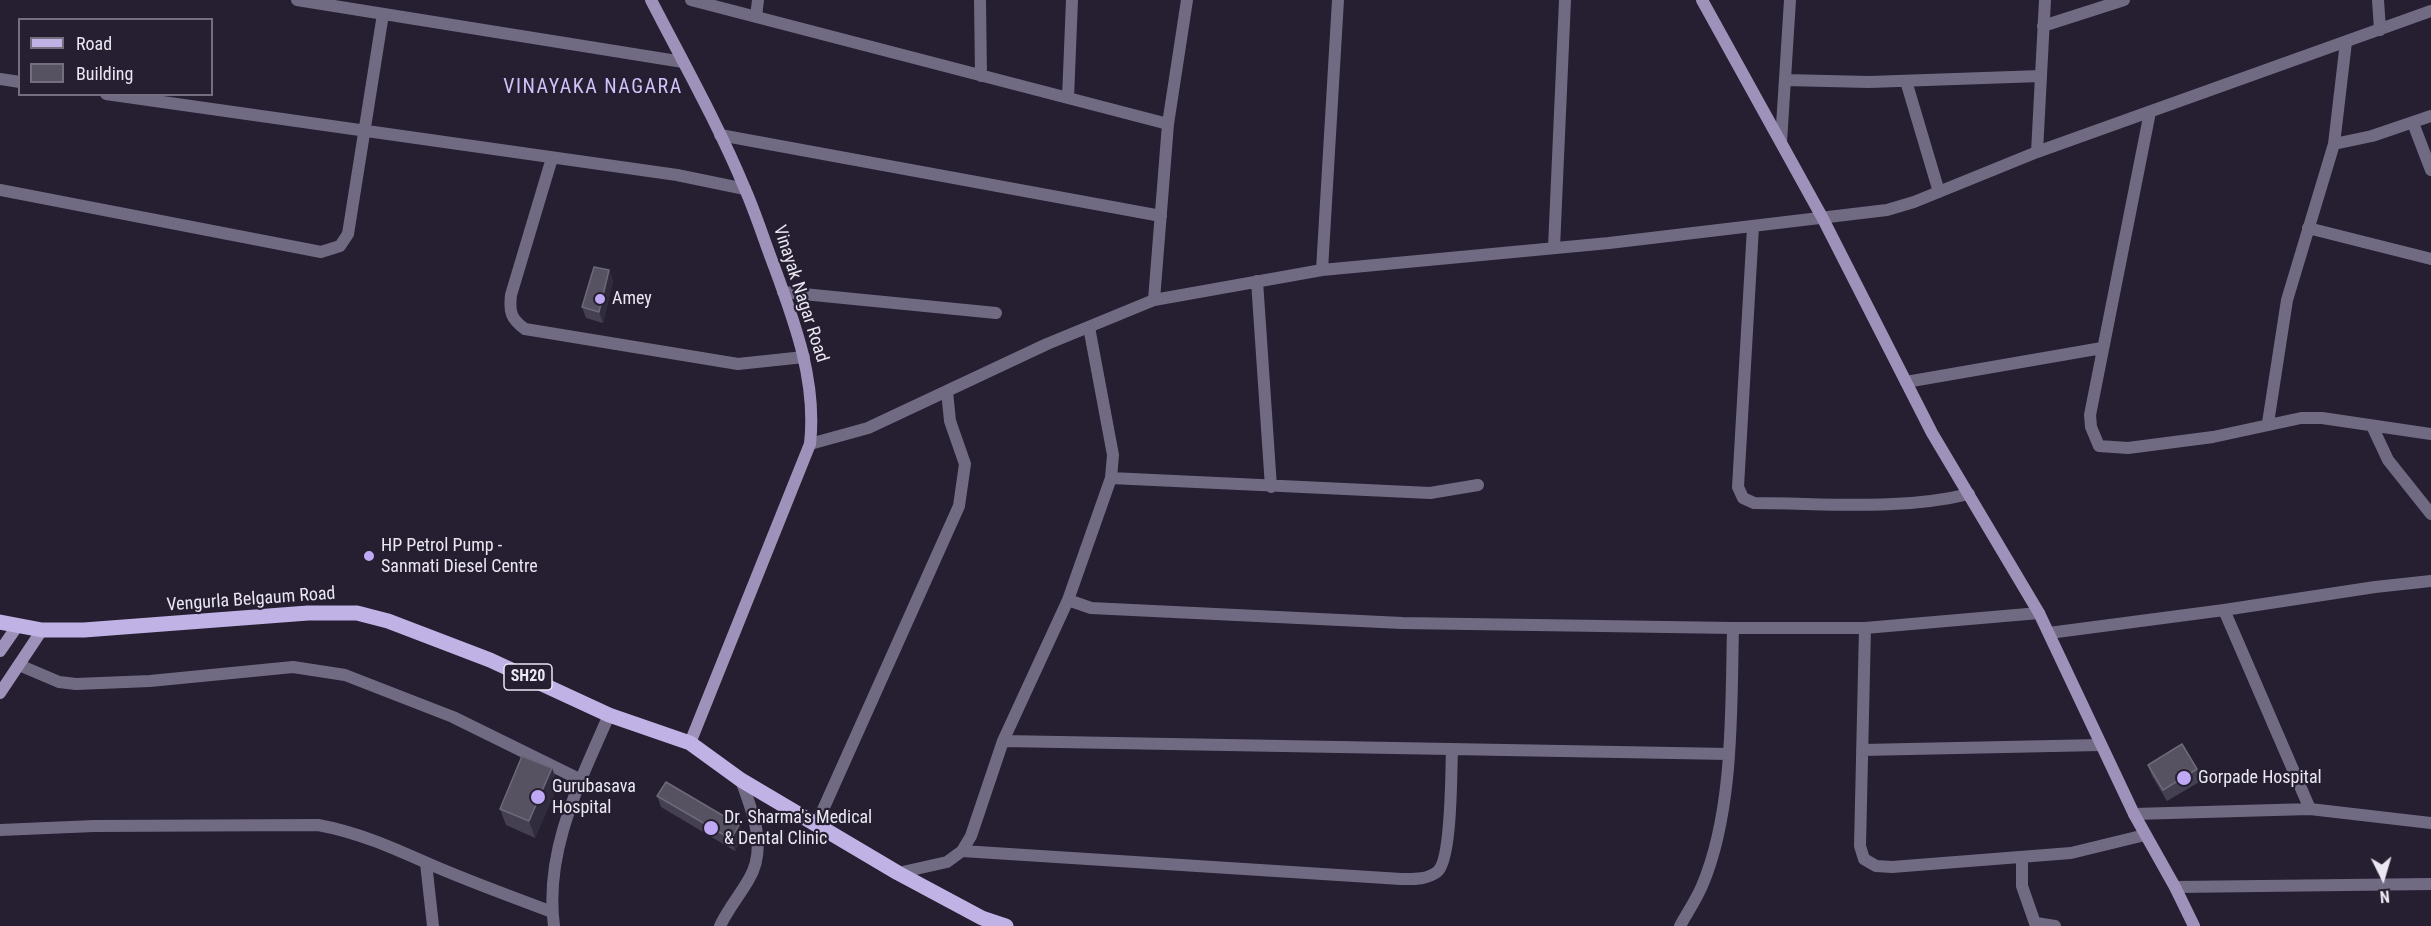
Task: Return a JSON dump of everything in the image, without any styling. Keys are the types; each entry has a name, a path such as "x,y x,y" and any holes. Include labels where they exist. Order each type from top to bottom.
{"main road":[{"name":"Vinayak Nagar Road","path":"651,0 745,189 804,357 813,421 810,444 690,743"},
{"path":"1702,0 1822,217 1906,382 2040,613 2100,745 2145,835 2175,887 2193,926"},
{"name":"Vengurla Belgaum Road","path":"0,622 42,630 84,630 308,613 357,613 388,621 490,660 609,715 690,743 741,780 898,873 982,918 1006,926"},
{"path":"0,651 18,626"},
{"path":"0,693 42,630"}],"street":[{"path":"297,0 683,62"},
{"path":"691,0 1168,124"},
{"path":"756,17 758,0"},
{"path":"980,0 981,75"},
{"path":"1068,98 1072,0"},
{"path":"1154,300 1168,124 1187,0"},
{"path":"1322,270 1338,0"},
{"path":"1554,248 1565,0"},
{"path":"1781,142 1790,0"},
{"path":"2037,152 2045,0"},
{"path":"2043,26 2124,0"},
{"path":"2378,0 2380,30"},
{"path":"810,444 868,428 1089,327 1154,300 1322,270 1753,227 1887,210 1939,192 2037,152 2431,11"},
{"path":"0,190 321,252 340,246 348,234 382,14"},
{"path":"2268,423 2282,322 2334,144 2346,42"},
{"path":"1785,80 1906,81 2041,76"},
{"path":"0,79 18,82"},
{"path":"1906,81 1939,192"},
{"path":"120,96 677,175 745,189"},
{"path":"2150,112 2090,415 2091,427 2099,446 2138,447 2212,436 2268,423 2322,418 2373,428 2431,434"},
{"path":"2334,144 2372,136 2431,116"},
{"path":"2413,123 2431,170"},
{"path":"720,135 1161,216"},
{"path":"552,158 511,295 510,309 513,320 525,329 738,364 804,357"},
{"path":"1753,227 1738,487 1743,498 1754,503 1899,504 1948,499 1969,494"},
{"path":"2308,228 2431,259"},
{"path":"1257,281 1271,487"},
{"path":"783,292 996,313"},
{"path":"898,873 947,862 962,851 971,836 1003,741 1068,600 1111,478 1113,455 1089,327"},
{"path":"1906,382 2102,348"},
{"path":"817,823 958,506 965,464 950,421 947,391"},
{"path":"2373,428 2388,460 2431,514"},
{"path":"1111,478 1430,493 1478,486"},
{"path":"2049,633 2375,587 2431,582"},
{"path":"1068,600 1091,608 1390,622 1733,628 1865,628 2040,613"},
{"path":"2224,610 2310,809"},
{"path":"1680,926 1702,886 1716,843 1729,754 1733,628"},
{"path":"1865,628 1860,846 1864,859 1876,866 1892,867 2022,857 2094,849 2145,835"},
{"path":"18,665 59,682 76,684 150,681 293,667 345,675 453,717 581,780"},
{"path":"554,926 552,912 558,843 581,780 609,715"},
{"path":"1003,741 1729,754"},
{"path":"1862,750 2100,745"},
{"path":"962,851 1422,879 1438,872 1447,855 1452,749"},
{"path":"720,926 751,876 756,860 758,836 741,780"},
{"path":"2134,814 2310,809 2431,823"},
{"path":"0,830 94,826 318,825 346,830 404,851 426,863 552,912"},
{"path":"2022,857 2025,900 2036,924 2055,926"},
{"path":"426,863 433,926"},
{"path":"2175,887 2431,884"}],"building":[{"path":"594,267 609,270 599,312 582,307"},
{"path":"2182,744 2197,769 2163,790 2148,765"},
{"path":"522,756 552,768 529,821 500,809"},
{"path":"666,782 739,825 731,839 657,796"}],"place":[{"name":"Amey","path":"600,299"},
{"name":"HP Petrol Pump - Sanmati Diesel Centre","path":"369,556"},
{"name":"Gorpade Hospital","path":"2184,778"},
{"name":"Gurubasava Hospital","path":"538,797"},
{"name":"Dr. Sharma's Medical & Dental Clinic","path":"711,828"}],"district":[{"name":"VINAYAKA NAGARA","path":"593,88"}]}
